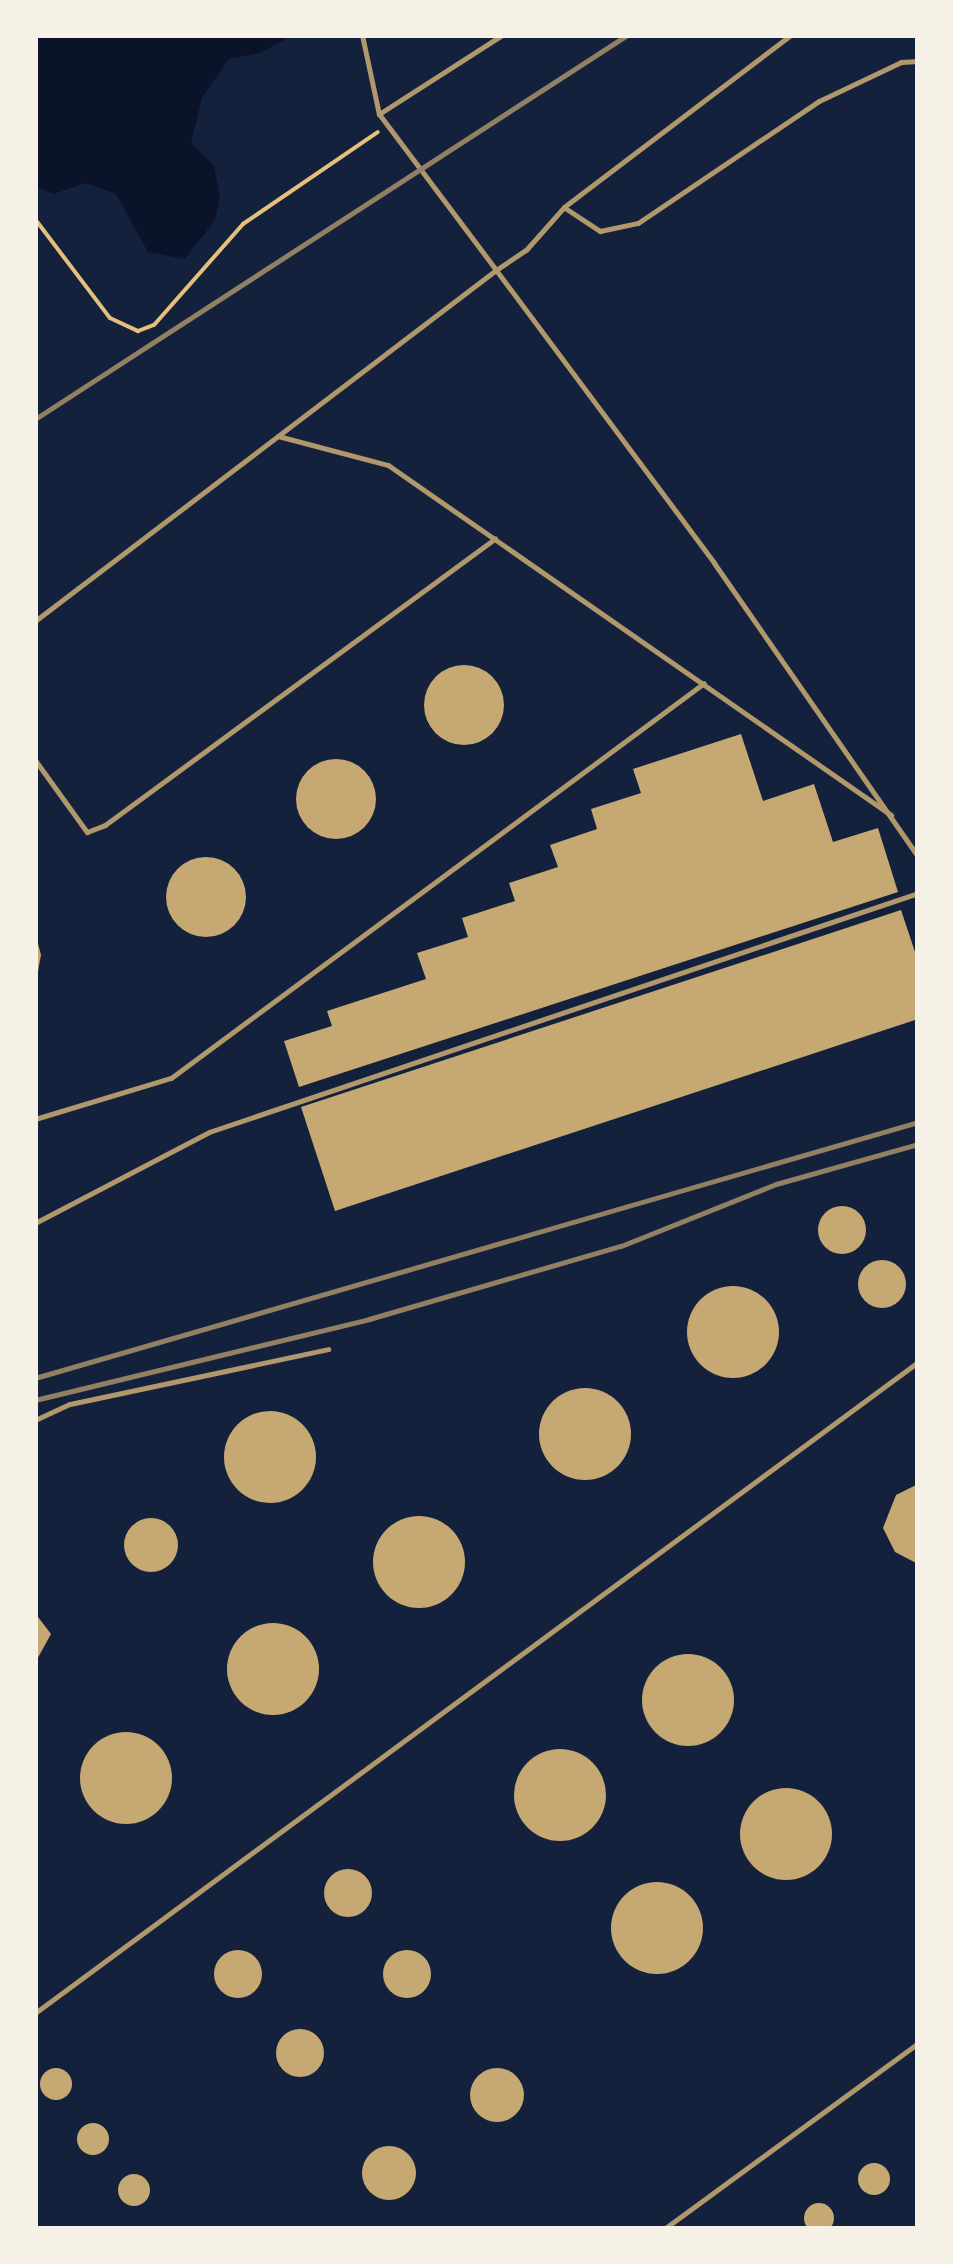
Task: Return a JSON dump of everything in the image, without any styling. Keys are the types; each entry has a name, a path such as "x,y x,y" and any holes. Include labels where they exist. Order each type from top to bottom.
{"lane":[{"path":"362,35 379,114 388,128 897,820 918,857"},
{"path":"379,114 502,35"},
{"path":"35,621 526,250 564,207 792,35"},
{"path":"564,207 600,231 638,222 819,101 901,62 918,62"},
{"path":"278,436 388,465 897,820"},
{"path":"35,760 87,832 104,825 495,537"},
{"path":"35,1120 171,1078 704,683"},
{"path":"35,1223 209,1132 918,893"},
{"path":"35,1420 70,1404 328,1349"},
{"path":"35,2013 918,1362"},
{"path":"664,2229 918,2044"}],"path":[{"path":"35,219 110,318 138,331 154,325 244,224 388,128"}],"water":[{"path":"35,35 293,35 261,53 229,59 202,98 191,143 214,166 220,198 215,220 185,259 148,252 116,194 86,183 53,194 35,186"}],"building":[{"path":"464,665 479,668 492,677 501,690 501,720 492,733 479,742 464,745 449,742 436,733 427,720 424,705 427,690 436,677 449,668"},
{"path":"741,734 763,801 814,784 833,842 878,828 898,892 299,1087 284,1041 332,1026 327,1011 426,979 417,953 468,937 462,918 515,901 509,883 558,867 550,845 597,829 591,809 641,793 633,769"},
{"path":"336,759 351,762 364,771 373,784 373,814 364,827 351,836 336,839 321,836 308,827 299,814 296,799 299,784 308,771 321,762"},
{"path":"206,857 221,860 234,869 243,882 243,912 234,925 221,934 206,937 191,934 178,925 169,912 166,897 169,882 178,869 191,860"},
{"path":"901,910 918,961 918,1019 335,1211 301,1107"},
{"path":"35,932 41,955 36,982 35,982"},
{"path":"842,1206 859,1213 866,1230 859,1247 842,1254 825,1247 818,1230 825,1213"},
{"path":"882,1260 899,1267 906,1284 899,1301 882,1308 865,1301 858,1284 865,1267"},
{"path":"733,1286 750,1290 765,1300 775,1315 779,1332 775,1349 765,1364 750,1374 733,1378 716,1374 701,1364 691,1349 687,1332 691,1315 701,1300 716,1290"},
{"path":"585,1388 602,1392 617,1402 627,1417 631,1434 627,1451 617,1466 602,1476 585,1480 568,1476 553,1466 543,1451 539,1434 543,1417 553,1402 568,1392"},
{"path":"270,1411 287,1415 302,1425 312,1440 316,1457 312,1474 302,1489 287,1499 270,1503 253,1499 238,1489 228,1474 224,1457 228,1440 238,1425 253,1415"},
{"path":"918,1484 918,1564 895,1552 883,1528 896,1495"},
{"path":"419,1516 436,1520 451,1530 461,1545 465,1562 461,1579 451,1594 436,1604 419,1608 402,1604 387,1594 377,1579 373,1562 377,1545 387,1530 402,1520"},
{"path":"151,1518 170,1526 178,1545 170,1564 151,1572 132,1564 124,1545 132,1526"},
{"path":"35,1613 51,1634 35,1663"},
{"path":"273,1623 290,1627 305,1637 315,1652 319,1669 315,1686 305,1701 290,1711 273,1715 256,1711 241,1701 231,1686 227,1669 231,1652 241,1637 256,1627"},
{"path":"688,1654 705,1658 720,1668 730,1683 734,1700 730,1717 720,1732 705,1742 688,1746 671,1742 656,1732 646,1717 642,1700 646,1683 656,1668 671,1658"},
{"path":"126,1732 143,1736 158,1746 168,1761 172,1778 168,1795 158,1810 143,1820 126,1824 109,1820 94,1810 84,1795 80,1778 84,1761 94,1746 109,1736"},
{"path":"560,1749 577,1753 592,1763 602,1778 606,1795 602,1812 592,1827 577,1837 560,1841 543,1837 528,1827 518,1812 514,1795 518,1778 528,1763 543,1753"},
{"path":"786,1788 803,1792 818,1802 828,1817 832,1834 828,1851 818,1866 803,1876 786,1880 769,1876 754,1866 744,1851 740,1834 744,1817 754,1802 769,1792"},
{"path":"348,1869 365,1876 372,1893 365,1910 348,1917 331,1910 324,1893 331,1876"},
{"path":"657,1882 674,1886 689,1896 699,1911 703,1928 699,1945 689,1960 674,1970 657,1974 640,1970 625,1960 615,1945 611,1928 615,1911 625,1896 640,1886"},
{"path":"238,1950 255,1957 262,1974 255,1991 238,1998 221,1991 214,1974 221,1957"},
{"path":"407,1950 424,1957 431,1974 424,1991 407,1998 390,1991 383,1974 390,1957"},
{"path":"300,2029 317,2036 324,2053 317,2070 300,2077 283,2070 276,2053 283,2036"},
{"path":"56,2068 67,2073 72,2084 67,2095 56,2100 45,2095 40,2084 45,2073"},
{"path":"497,2068 516,2076 524,2095 516,2114 497,2122 478,2114 470,2095 478,2076"},
{"path":"93,2123 104,2128 109,2139 104,2150 93,2155 82,2150 77,2139 82,2128"},
{"path":"389,2146 408,2154 416,2173 408,2192 389,2200 370,2192 362,2173 370,2154"},
{"path":"874,2163 885,2168 890,2179 885,2190 874,2195 863,2190 858,2179 863,2168"},
{"path":"134,2174 145,2179 150,2190 145,2201 134,2206 123,2201 118,2190 123,2179"},
{"path":"819,2203 829,2208 834,2218 829,2228 819,2233 809,2228 804,2218 809,2208"}],"railway":[{"path":"35,419 627,35"},
{"path":"35,1378 918,1122"},
{"path":"35,1400 369,1319 621,1246 776,1184 918,1144"}]}
